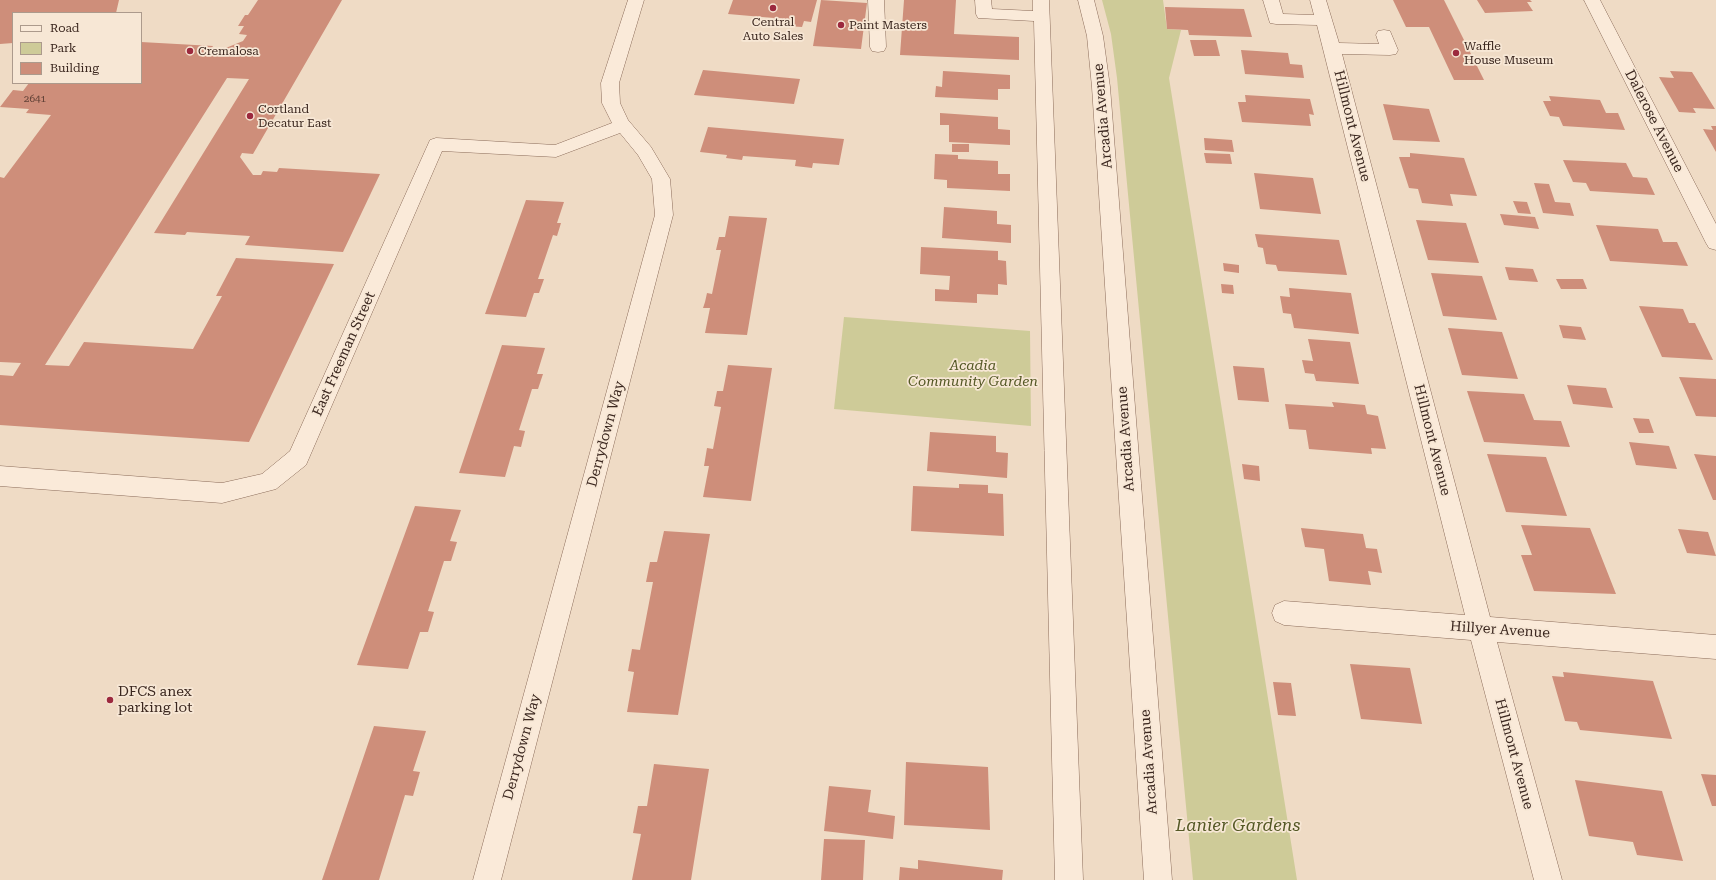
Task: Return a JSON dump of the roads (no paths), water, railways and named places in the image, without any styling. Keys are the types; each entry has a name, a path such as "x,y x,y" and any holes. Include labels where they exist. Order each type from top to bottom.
{"street":[{"name":"Derrydown Way","path":"487,880 664,216 661,179 645,151 623,125 611,103 610,83 618,62 636,0"},
{"path":"876,0 878,47"},
{"path":"983,0 984,14 1041,8 1069,880"},
{"name":"Arcadia Avenue","path":"1086,0 1095,36 1101,87 1158,880"},
{"path":"1271,0 1276,19 1321,10"},
{"name":"Dalerose Avenue","path":"1592,0 1716,243"},
{"name":"Hillmont Avenue","path":"1321,10 1481,629 1548,880"},
{"path":"1332,48 1390,50 1384,35"},
{"name":"East Freeman Street","path":"0,476 222,493 268,482 298,458 436,144 556,151 623,125"},
{"name":"Hillyer Avenue","path":"1284,613 1716,647"}],"place":[{"name":"Central Auto Sales","path":"773,8"},
{"name":"Paint Masters","path":"841,25"},
{"name":"Cremalosa","path":"190,51"},
{"name":"Waffle House Museum","path":"1456,53"},
{"name":"Cortland Decatur East","path":"250,116"},
{"name":"DFCS anex parking lot","path":"110,700"}],"park label":[{"name":"Acadia Community Garden","path":"973,374"},
{"name":"Lanier Gardens","path":"1238,826"}]}
